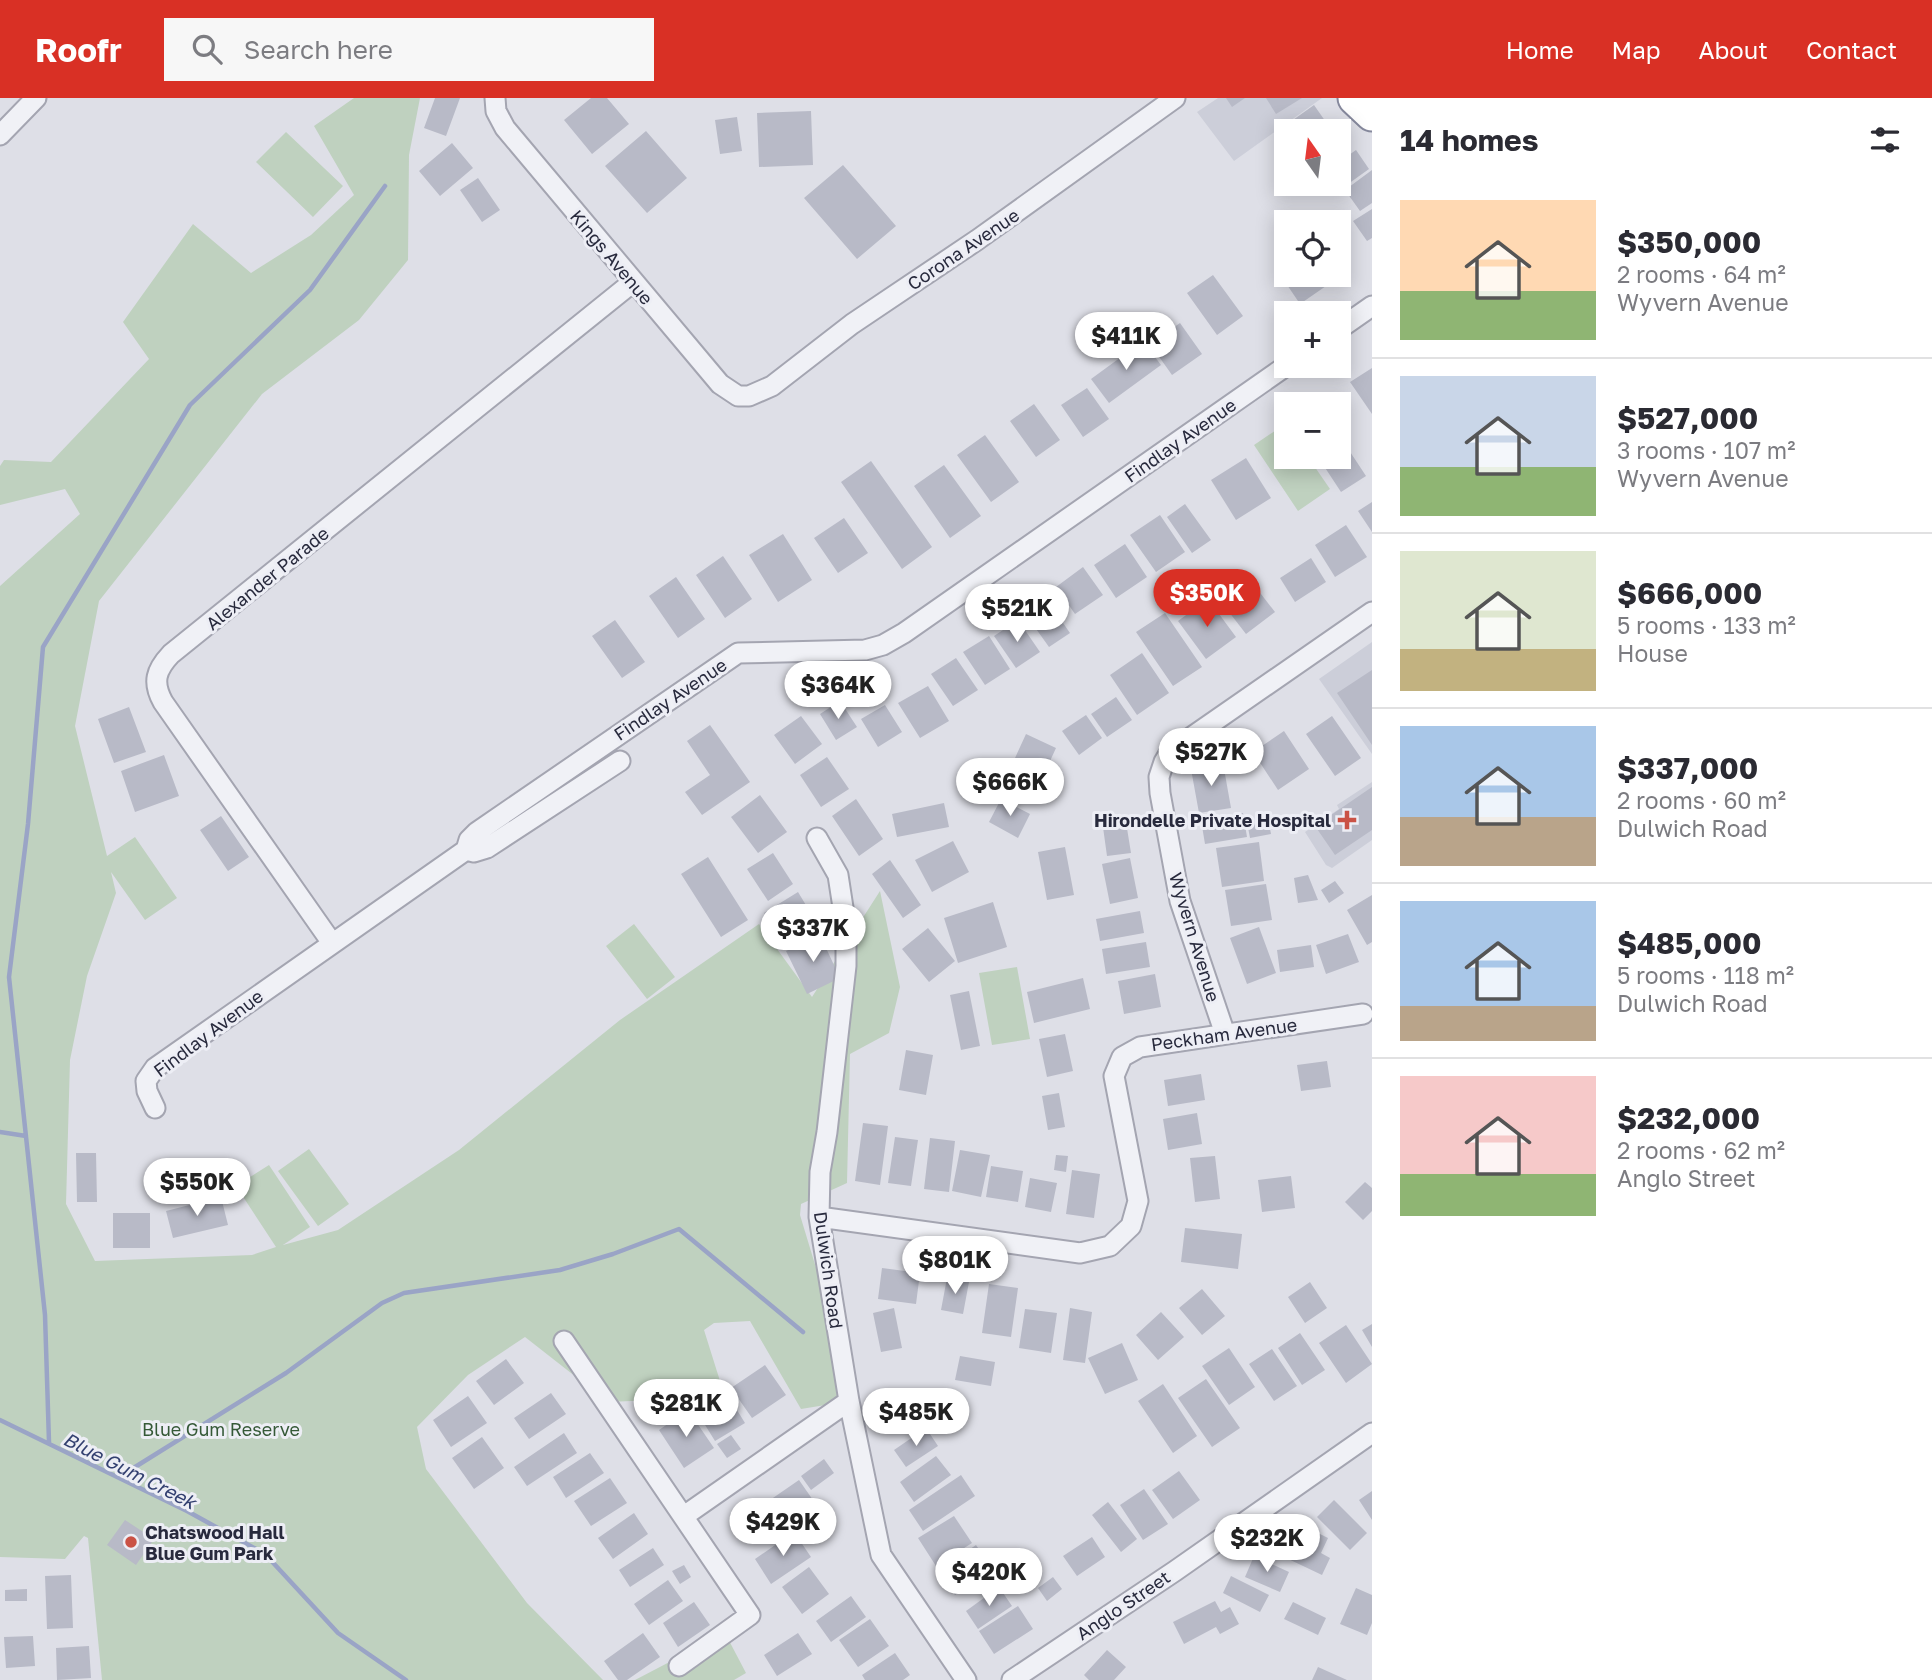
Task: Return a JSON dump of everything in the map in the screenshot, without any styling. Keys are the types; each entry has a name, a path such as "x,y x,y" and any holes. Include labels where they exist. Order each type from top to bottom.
{"highway":[{"path":"1355,98 1372,114"}],"street":[{"path":"0,135 36,98"},
{"name":"Kings Avenue","path":"495,98 496,111 505,128 720,384 738,396 749,396"},
{"name":"Corona Avenue","path":"749,396 772,386 852,324 988,233 1175,98"},
{"name":"Alexander Parade","path":"332,943 163,702 155,682 158,671 171,654 634,282"},
{"path":"1351,321 1372,306"},
{"name":"Findlay Avenue","path":"155,1108 146,1082 155,1068 466,850 469,840 477,832 738,653 865,650 883,645 1274,374"},
{"name":"Wyvern Avenue","path":"1225,1034 1180,901 1160,793 1164,762 1170,752 1372,612"},
{"name":"Findlay Avenue","path":"466,850 474,852 487,848 620,761"},
{"name":"Dulwich Road","path":"817,838 838,875 846,927 846,966 820,1172 819,1217 849,1401 881,1555 966,1680"},
{"name":"Peckham Avenue","path":"819,1217 1080,1253 1110,1246 1131,1226 1138,1201 1114,1076 1122,1057 1140,1047 1363,1014"},
{"path":"564,1341 750,1615 679,1666"},
{"path":"684,1516 849,1401"},
{"name":"Anglo Street","path":"1012,1680 1175,1571 1372,1433"}],"shaded area":[{"path":"1218,98 1322,98 1293,119 1274,119 1274,132 1234,161 1197,112"},
{"path":"1372,642 1372,754 1319,679"},
{"name":"Hirondelle Private Hospital","path":"1372,782 1372,840 1332,868 1326,865 1305,832 1339,809 1337,805"}],"green space":[{"name":"Blue Gum Reserve","path":"354,98 420,98 409,155 408,260 359,320 262,394 99,601 75,726 107,856 135,837 177,898 145,920 111,872 116,893 87,976 70,1060 66,1204 95,1261 252,1255 276,1247 236,1186 269,1165 310,1227 283,1245 338,1230 459,1150 620,1020 759,924 812,997 880,891 900,987 889,1033 850,1054 847,1183 801,1204 800,1215 856,1400 801,1409 750,1321 714,1323 704,1330 725,1397 608,1402 525,1337 468,1375 417,1427 426,1469 527,1603 603,1680 102,1680 88,1538 84,1536 65,1559 0,1557 0,586 80,514 65,489 0,505 0,466 4,460 51,462 149,359 123,322 193,224 251,273 311,235 354,195 314,126"},
{"path":"286,132 343,186 313,217 256,162"},
{"path":"1274,431 1274,469 1316,469 1330,489 1298,511 1254,445"},
{"path":"634,924 675,977 647,999 606,946"},
{"path":"1017,967 1030,1039 992,1045 979,973"},
{"path":"309,1149 349,1204 318,1226 278,1171"},
{"path":"725,1633 746,1673 734,1680 635,1680"}],"building":[{"path":"435,98 460,98 446,136 424,128"},
{"path":"591,98 607,98 629,124 592,154 564,120"},
{"path":"1226,98 1245,98 1232,107"},
{"path":"1266,98 1302,98 1276,114"},
{"path":"1314,105 1324,119 1294,119"},
{"path":"811,111 813,165 759,167 757,113"},
{"path":"737,117 742,151 720,154 715,120"},
{"path":"646,131 687,178 647,213 605,166"},
{"path":"452,143 473,168 440,196 419,171"},
{"path":"1356,150 1369,169 1351,182 1351,154"},
{"path":"843,165 896,226 857,259 804,198"},
{"path":"1372,170 1372,203 1360,211 1349,196 1351,186"},
{"path":"478,178 500,210 482,222 460,190"},
{"path":"1372,209 1372,238 1367,241 1353,221"},
{"path":"1213,275 1243,316 1217,335 1187,293"},
{"path":"1289,287 1325,287 1304,301 1298,301"},
{"path":"1180,323 1202,354 1172,375 1150,344"},
{"path":"1143,341 1161,365 1109,403 1091,379"},
{"path":"1372,368 1372,414 1350,382"},
{"path":"1087,388 1109,419 1083,437 1061,405"},
{"path":"1034,404 1060,440 1036,457 1010,421"},
{"path":"985,435 1019,482 991,502 957,455"},
{"path":"1351,453 1366,476 1341,492 1326,469 1351,469"},
{"path":"1246,458 1271,498 1236,520 1211,480"},
{"path":"871,461 932,547 902,569 841,482"},
{"path":"944,465 981,516 950,538 914,486"},
{"path":"1372,502 1372,532 1358,511"},
{"path":"1185,504 1211,540 1192,553 1167,517"},
{"path":"1160,515 1185,552 1156,572 1130,535"},
{"path":"844,518 868,553 838,573 814,538"},
{"path":"1346,525 1367,557 1335,577 1315,545"},
{"path":"783,534 812,580 778,602 749,555"},
{"path":"1125,544 1147,577 1116,598 1094,565"},
{"path":"723,556 752,599 725,618 696,575"},
{"path":"1311,558 1326,582 1295,602 1280,578"},
{"path":"1083,567 1103,595 1075,614 1056,587"},
{"path":"1244,572 1275,612 1246,634 1215,594"},
{"path":"676,577 705,619 678,638 649,596"},
{"path":"1045,597 1070,633 1049,647 1024,612"},
{"path":"1208,599 1236,637 1206,659 1178,621"},
{"path":"1165,613 1202,667 1173,686 1136,632"},
{"path":"615,620 645,662 622,678 592,636"},
{"path":"1018,620 1040,652 1016,668 994,636"},
{"path":"989,636 1010,669 985,685 963,652"},
{"path":"1142,653 1169,693 1137,715 1110,675"},
{"path":"956,658 978,690 953,706 931,674"},
{"path":"1372,670 1372,745 1337,693"},
{"path":"928,686 949,721 920,738 898,703"},
{"path":"1116,697 1132,720 1107,737 1091,714"},
{"path":"840,701 857,727 836,740 820,714"},
{"path":"885,705 902,732 878,747 861,719"},
{"path":"129,707 146,752 114,763 98,719"},
{"path":"1086,715 1102,738 1079,755 1062,731"},
{"path":"801,716 822,744 795,764 774,735"},
{"path":"1332,716 1361,758 1335,776 1306,734"},
{"path":"710,725 750,782 702,815 685,792 710,775 687,741"},
{"path":"1284,731 1309,769 1278,790 1253,752"},
{"path":"1026,734 1056,748 1045,772 1015,758"},
{"path":"164,755 179,796 135,812 121,771"},
{"path":"827,757 849,789 821,807 800,775"},
{"path":"1223,763 1231,808 1199,813 1191,769"},
{"name":"Hirondelle Private Hospital","path":"1372,787 1372,830 1335,855 1315,826"},
{"path":"760,795 787,832 758,853 731,817"},
{"path":"856,799 883,839 859,856 832,816"},
{"path":"1001,799 1030,814 1018,838 989,822"},
{"path":"944,803 949,827 897,837 892,814"},
{"path":"1243,813 1247,837 1205,844 1201,820"},
{"path":"221,816 249,857 228,871 200,830"},
{"path":"1125,816 1131,853 1107,856 1102,820"},
{"path":"1268,818 1271,834 1250,838 1247,822"},
{"path":"953,841 969,872 932,892 915,860"},
{"path":"1259,842 1264,881 1222,887 1216,848"},
{"path":"1065,847 1074,895 1047,900 1038,852"},
{"path":"773,853 793,884 768,901 747,869"},
{"path":"708,857 748,920 721,937 681,874"},
{"path":"1130,858 1138,898 1110,904 1102,864"},
{"path":"890,860 921,905 903,918 872,874"},
{"path":"1308,875 1318,900 1298,903 1294,878"},
{"path":"1335,881 1344,893 1329,903 1321,890"},
{"path":"1266,884 1272,920 1231,926 1225,890"},
{"path":"798,892 818,925 784,946 764,913"},
{"path":"1372,895 1372,942 1367,945 1347,910"},
{"path":"993,902 1007,947 958,963 944,918"},
{"path":"1140,911 1144,933 1100,941 1096,919"},
{"path":"1259,927 1276,973 1247,984 1230,938"},
{"path":"928,928 955,961 929,982 902,949"},
{"path":"1348,934 1359,962 1326,974 1316,945"},
{"path":"820,935 840,978 807,994 786,951"},
{"path":"1146,942 1150,967 1106,974 1102,949"},
{"path":"1311,945 1314,967 1280,972 1277,950"},
{"path":"1155,974 1161,1007 1124,1014 1118,981"},
{"path":"1083,978 1090,1009 1034,1023 1027,992"},
{"path":"969,991 980,1046 961,1050 950,995"},
{"path":"1065,1034 1073,1071 1047,1077 1039,1039"},
{"path":"906,1050 933,1055 926,1095 899,1090"},
{"path":"1327,1061 1331,1087 1301,1091 1297,1065"},
{"path":"1201,1074 1205,1100 1168,1106 1164,1080"},
{"path":"1059,1093 1065,1127 1048,1130 1042,1096"},
{"path":"1197,1113 1202,1144 1168,1150 1163,1119"},
{"path":"863,1123 888,1126 880,1185 855,1181"},
{"path":"895,1137 918,1140 911,1186 888,1183"},
{"path":"930,1138 955,1141 949,1192 924,1189"},
{"path":"960,1150 990,1155 981,1197 952,1191"},
{"path":"76,1153 96,1153 97,1202 77,1202"},
{"path":"1056,1155 1068,1156 1066,1172 1054,1170"},
{"path":"1215,1156 1220,1199 1195,1202 1190,1158"},
{"path":"991,1166 1023,1171 1018,1202 986,1197"},
{"path":"1072,1170 1100,1174 1094,1218 1066,1214"},
{"path":"1291,1176 1295,1208 1262,1212 1258,1180"},
{"path":"1030,1178 1057,1183 1051,1212 1025,1207"},
{"path":"1365,1182 1372,1188 1372,1211 1363,1220 1345,1202"},
{"path":"221,1197 228,1225 173,1238 166,1211"},
{"path":"113,1213 150,1213 150,1248 113,1248"},
{"path":"1185,1228 1242,1234 1238,1269 1181,1262"},
{"path":"882,1268 920,1273 916,1304 878,1299"},
{"path":"947,1278 969,1282 963,1314 941,1310"},
{"path":"1310,1282 1327,1308 1305,1323 1288,1297"},
{"path":"989,1284 1018,1288 1011,1337 982,1333"},
{"path":"1202,1289 1225,1316 1202,1335 1179,1308"},
{"path":"894,1308 902,1348 881,1352 873,1313"},
{"path":"1070,1308 1092,1312 1085,1363 1063,1360"},
{"path":"1025,1309 1057,1313 1051,1353 1019,1348"},
{"path":"1161,1312 1184,1337 1158,1360 1136,1335"},
{"path":"1372,1324 1372,1347 1362,1330"},
{"path":"1346,1325 1372,1364 1346,1383 1319,1343"},
{"path":"1300,1333 1325,1370 1302,1385 1278,1348"},
{"path":"1122,1343 1138,1380 1105,1394 1088,1358"},
{"path":"1229,1348 1255,1387 1229,1405 1202,1366"},
{"path":"1272,1349 1297,1386 1274,1401 1249,1364"},
{"path":"960,1356 995,1362 991,1386 955,1380"},
{"path":"506,1359 524,1383 494,1405 476,1381"},
{"path":"765,1365 786,1395 752,1418 731,1388"},
{"path":"1206,1379 1240,1428 1212,1447 1178,1398"},
{"path":"1163,1384 1197,1436 1173,1453 1138,1401"},
{"path":"551,1393 566,1414 529,1439 514,1418"},
{"path":"727,1394 745,1423 715,1441 697,1412"},
{"path":"468,1396 487,1423 451,1447 433,1420"},
{"path":"905,1401 919,1419 899,1434 885,1415"},
{"path":"688,1410 714,1448 684,1468 659,1430"},
{"path":"926,1428 938,1446 906,1467 894,1450"},
{"path":"564,1433 577,1453 527,1486 514,1467"},
{"path":"731,1435 741,1449 727,1458 717,1444"},
{"path":"482,1437 504,1468 474,1489 452,1458"},
{"path":"590,1453 604,1473 566,1498 553,1477"},
{"path":"936,1456 951,1475 914,1502 900,1482"},
{"path":"824,1459 834,1473 811,1490 801,1476"},
{"path":"1179,1471 1200,1500 1173,1519 1152,1490"},
{"path":"961,1475 975,1496 923,1531 909,1510"},
{"path":"610,1478 627,1503 591,1526 574,1501"},
{"path":"799,1480 815,1503 757,1543 741,1520"},
{"path":"1144,1489 1168,1524 1143,1540 1120,1505"},
{"path":"1372,1491 1372,1520 1359,1500"},
{"path":"1334,1500 1367,1533 1350,1550 1317,1517"},
{"path":"1108,1502 1137,1539 1121,1552 1092,1515"},
{"path":"634,1513 648,1534 613,1559 598,1538"},
{"path":"954,1516 972,1543 936,1566 918,1538"},
{"name":"Chatswood Hall Blue Gum Park","path":"125,1520 154,1539 136,1565 107,1545"},
{"path":"1310,1529 1328,1538 1321,1553 1330,1558 1322,1575 1282,1556 1291,1539 1302,1544"},
{"path":"794,1532 811,1557 771,1584 755,1559"},
{"path":"1092,1537 1105,1557 1077,1576 1063,1556"},
{"path":"976,1545 993,1570 955,1595 939,1570"},
{"path":"653,1548 664,1565 630,1587 619,1570"},
{"path":"1254,1556 1289,1572 1280,1592 1245,1577"},
{"path":"684,1565 691,1577 680,1584 672,1571"},
{"path":"809,1567 829,1594 802,1614 782,1587"},
{"path":"71,1575 73,1628 47,1629 45,1576"},
{"path":"1231,1576 1269,1595 1260,1612 1223,1593"},
{"path":"1053,1577 1062,1589 1047,1601 1038,1588"},
{"path":"668,1580 683,1601 649,1625 634,1604"},
{"path":"999,1587 1012,1606 978,1629 966,1611"},
{"path":"1356,1588 1372,1595 1372,1623 1367,1635 1340,1624"},
{"path":"27,1589 27,1601 5,1601 5,1590"},
{"path":"851,1596 866,1617 831,1642 816,1621"},
{"path":"1215,1601 1221,1612 1230,1607 1239,1624 1220,1634 1216,1627 1184,1644 1173,1622"},
{"path":"694,1602 710,1625 678,1647 663,1623"},
{"path":"1293,1602 1326,1618 1318,1635 1284,1619"},
{"path":"1018,1606 1033,1629 994,1654 979,1631"},
{"path":"870,1619 889,1646 858,1667 839,1640"},
{"path":"643,1633 660,1657 627,1680 618,1680 604,1661"},
{"path":"798,1633 812,1654 777,1676 764,1655"},
{"path":"33,1636 35,1666 6,1668 4,1637"},
{"path":"89,1646 91,1678 57,1680 56,1648"},
{"path":"1107,1650 1126,1667 1114,1680 1089,1680 1084,1675"},
{"path":"895,1653 910,1675 903,1680 865,1680 862,1675"},
{"path":"1318,1667 1347,1680 1312,1680"}],"waterway":[{"path":"49,1442 45,1315 9,977 28,824 43,647 190,405 310,290 385,186"},
{"path":"0,1132 26,1136"},
{"path":"119,1477 286,1373 382,1303 404,1293 560,1270 613,1254 679,1229 803,1332"},
{"name":"Blue Gum Creek","path":"0,1420 187,1511 265,1554 338,1633 406,1680"}],"place":[{"name":"Hirondelle Private Hospital","path":"1347,820"},
{"name":"Chatswood Hall Blue Gum Park","path":"131,1542"}]}
